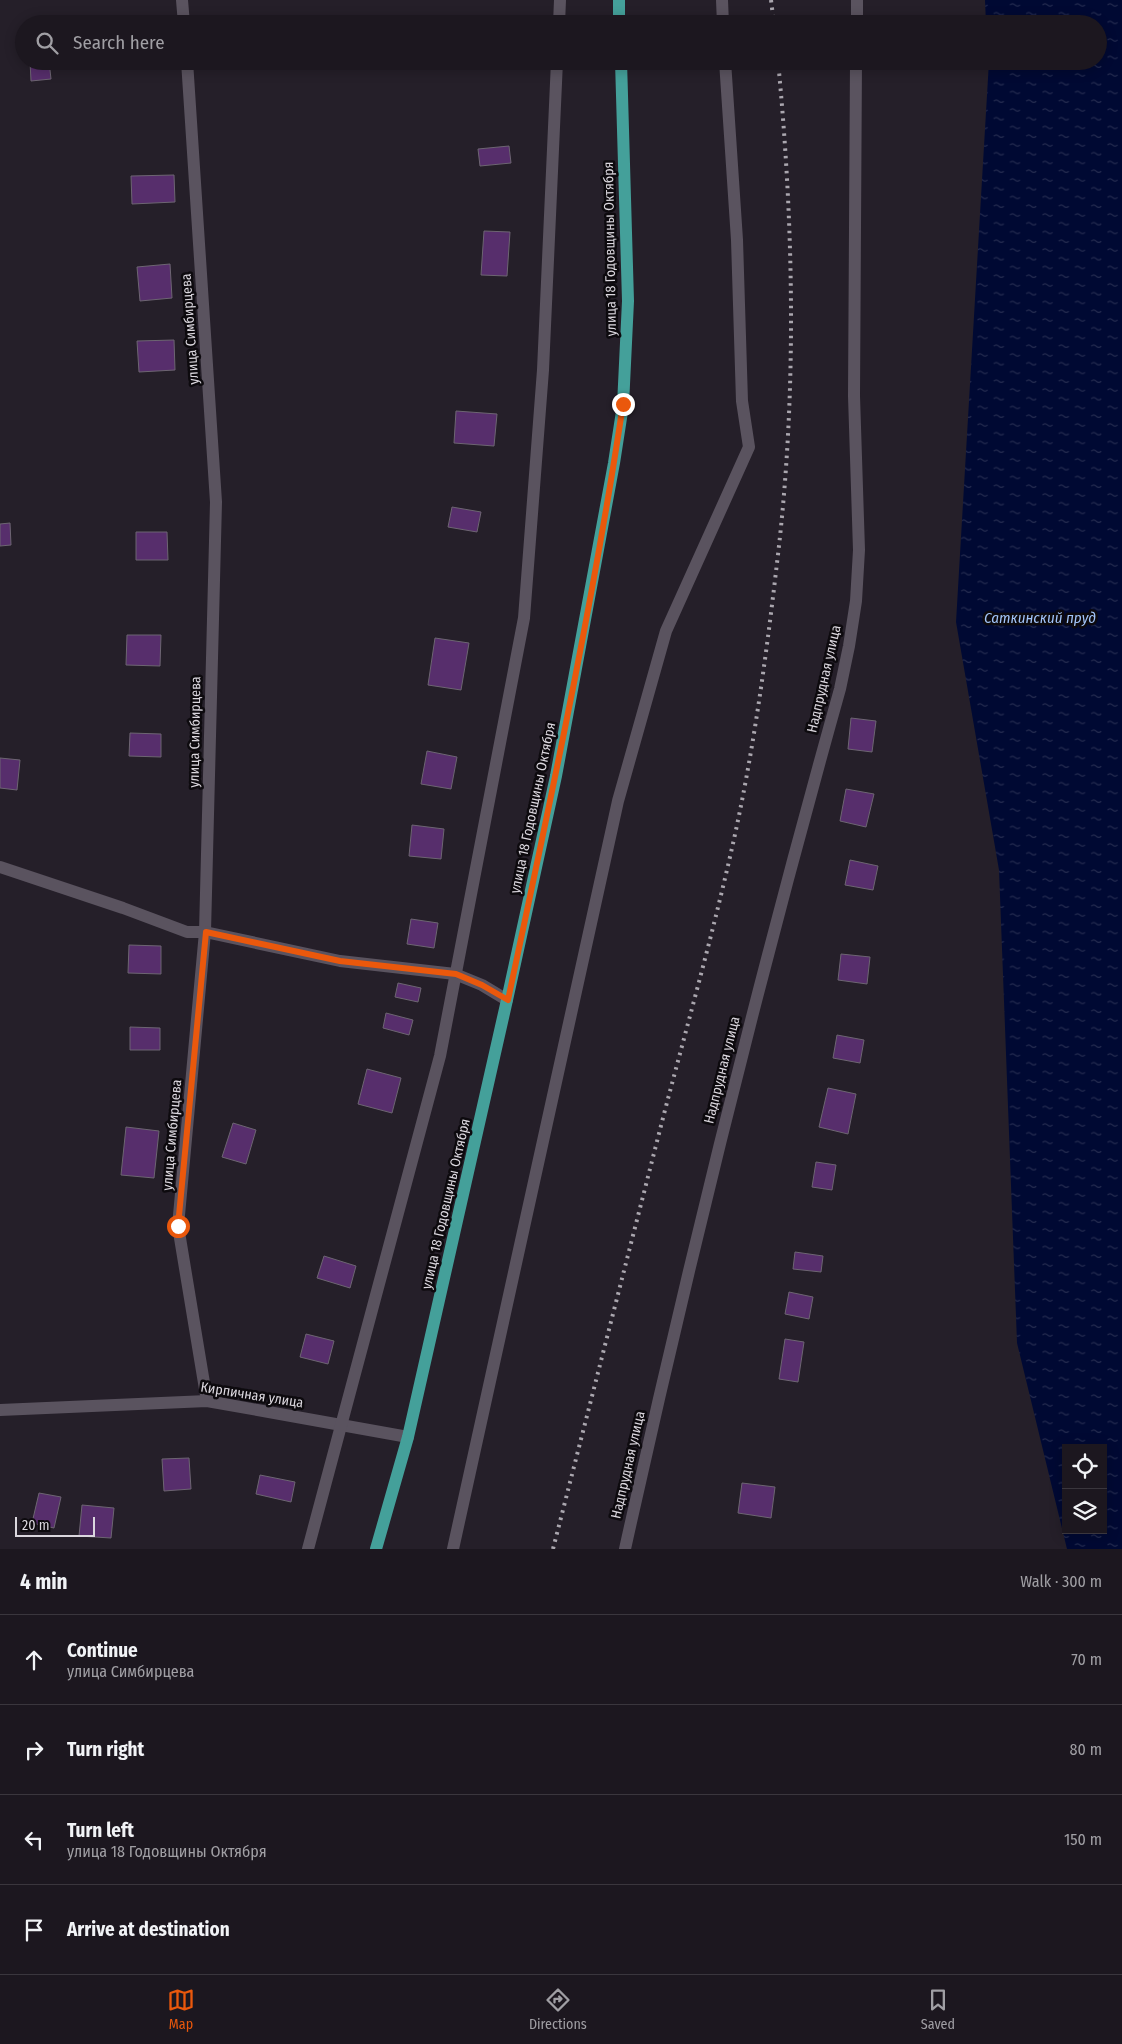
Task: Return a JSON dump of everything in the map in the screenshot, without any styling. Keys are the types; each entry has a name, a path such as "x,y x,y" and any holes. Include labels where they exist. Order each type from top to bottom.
{"main road":[{"path":"619,0 619,15"},
{"name":"улица 18 Годовщины Октября","path":"376,1549 408,1437 508,1000 556,776 595,574 623,404 628,300 621,70"}],"street":[{"path":"182,0 183,15"},
{"path":"559,15 560,0"},
{"path":"722,0 723,15"},
{"path":"857,0 857,15"},
{"name":"улица Симбирцева","path":"188,70 216,502 206,932 178,1226 208,1401"},
{"path":"308,1549 440,1056 524,618 543,370 557,70"},
{"path":"452,1549 618,801 666,631 749,447 742,401 737,240 726,70"},
{"name":"Надпрудная улица","path":"624,1549 670,1344 765,958 840,689 850,646 856,601 859,550 854,396 856,70"},
{"path":"0,867 123,908 187,932 206,932 340,961 456,974 482,985 508,1000"},
{"name":"Кирпичная улица","path":"0,1410 208,1401 408,1437"}],"water":[{"name":"Саткинский пруд","path":"985,0 1122,0 1122,1549 1067,1549 1063,1534 1107,1534 1107,1444 1062,1444 1062,1528 1017,1343 999,870 956,622 988,70 1107,70 1107,15 986,15"}],"building":[{"path":"30,70 50,70 51,79 31,81"},
{"path":"509,146 511,163 480,166 478,149"},
{"path":"174,175 175,202 132,204 131,176"},
{"path":"484,231 510,232 507,276 481,275"},
{"path":"170,264 172,298 140,301 137,267"},
{"path":"174,340 175,370 139,372 137,341"},
{"path":"456,411 497,414 494,446 454,443"},
{"path":"452,507 481,512 477,532 448,527"},
{"path":"10,523 11,545 0,546 0,524"},
{"path":"136,532 167,532 168,560 136,560"},
{"path":"127,635 161,635 160,666 126,665"},
{"path":"435,638 469,643 461,690 428,685"},
{"path":"851,718 876,721 872,752 848,749"},
{"path":"130,733 161,734 161,757 129,756"},
{"path":"427,751 457,757 451,789 421,784"},
{"path":"0,758 20,760 17,790 0,788"},
{"path":"846,789 874,794 866,827 840,821"},
{"path":"412,825 444,829 441,859 409,856"},
{"path":"850,860 878,866 873,890 845,885"},
{"path":"411,919 438,923 434,948 407,944"},
{"path":"129,945 161,946 161,974 128,973"},
{"path":"841,954 870,957 867,984 838,980"},
{"path":"398,983 421,988 418,1002 395,997"},
{"path":"386,1013 413,1020 409,1035 383,1028"},
{"path":"130,1027 160,1028 160,1050 130,1050"},
{"path":"837,1035 864,1040 860,1063 833,1058"},
{"path":"367,1069 401,1078 392,1113 358,1104"},
{"path":"828,1088 856,1094 848,1134 819,1127"},
{"path":"233,1123 256,1130 246,1164 222,1157"},
{"path":"126,1127 159,1131 154,1178 121,1175"},
{"path":"816,1162 836,1165 832,1190 812,1187"},
{"path":"795,1252 823,1256 821,1272 793,1269"},
{"path":"324,1256 356,1266 350,1288 317,1278"},
{"path":"789,1292 813,1297 809,1319 785,1314"},
{"path":"306,1334 334,1341 328,1364 300,1357"},
{"path":"785,1339 804,1342 798,1382 779,1379"},
{"path":"189,1458 191,1489 164,1491 162,1459"},
{"path":"260,1475 295,1482 291,1502 256,1494"},
{"path":"742,1483 775,1487 771,1518 738,1513"},
{"path":"39,1493 61,1497 54,1528 32,1523"},
{"path":"82,1505 114,1508 111,1538 79,1536"}],"railway":[{"path":"771,0 773,15"},
{"path":"553,1549 716,915 740,813 758,706 773,599 788,438 791,312 790,249 779,70"}],"route":[{"path":"178,1226 206,932 340,961 456,974 482,985 508,1000 556,776 595,574 623,404"}]}
